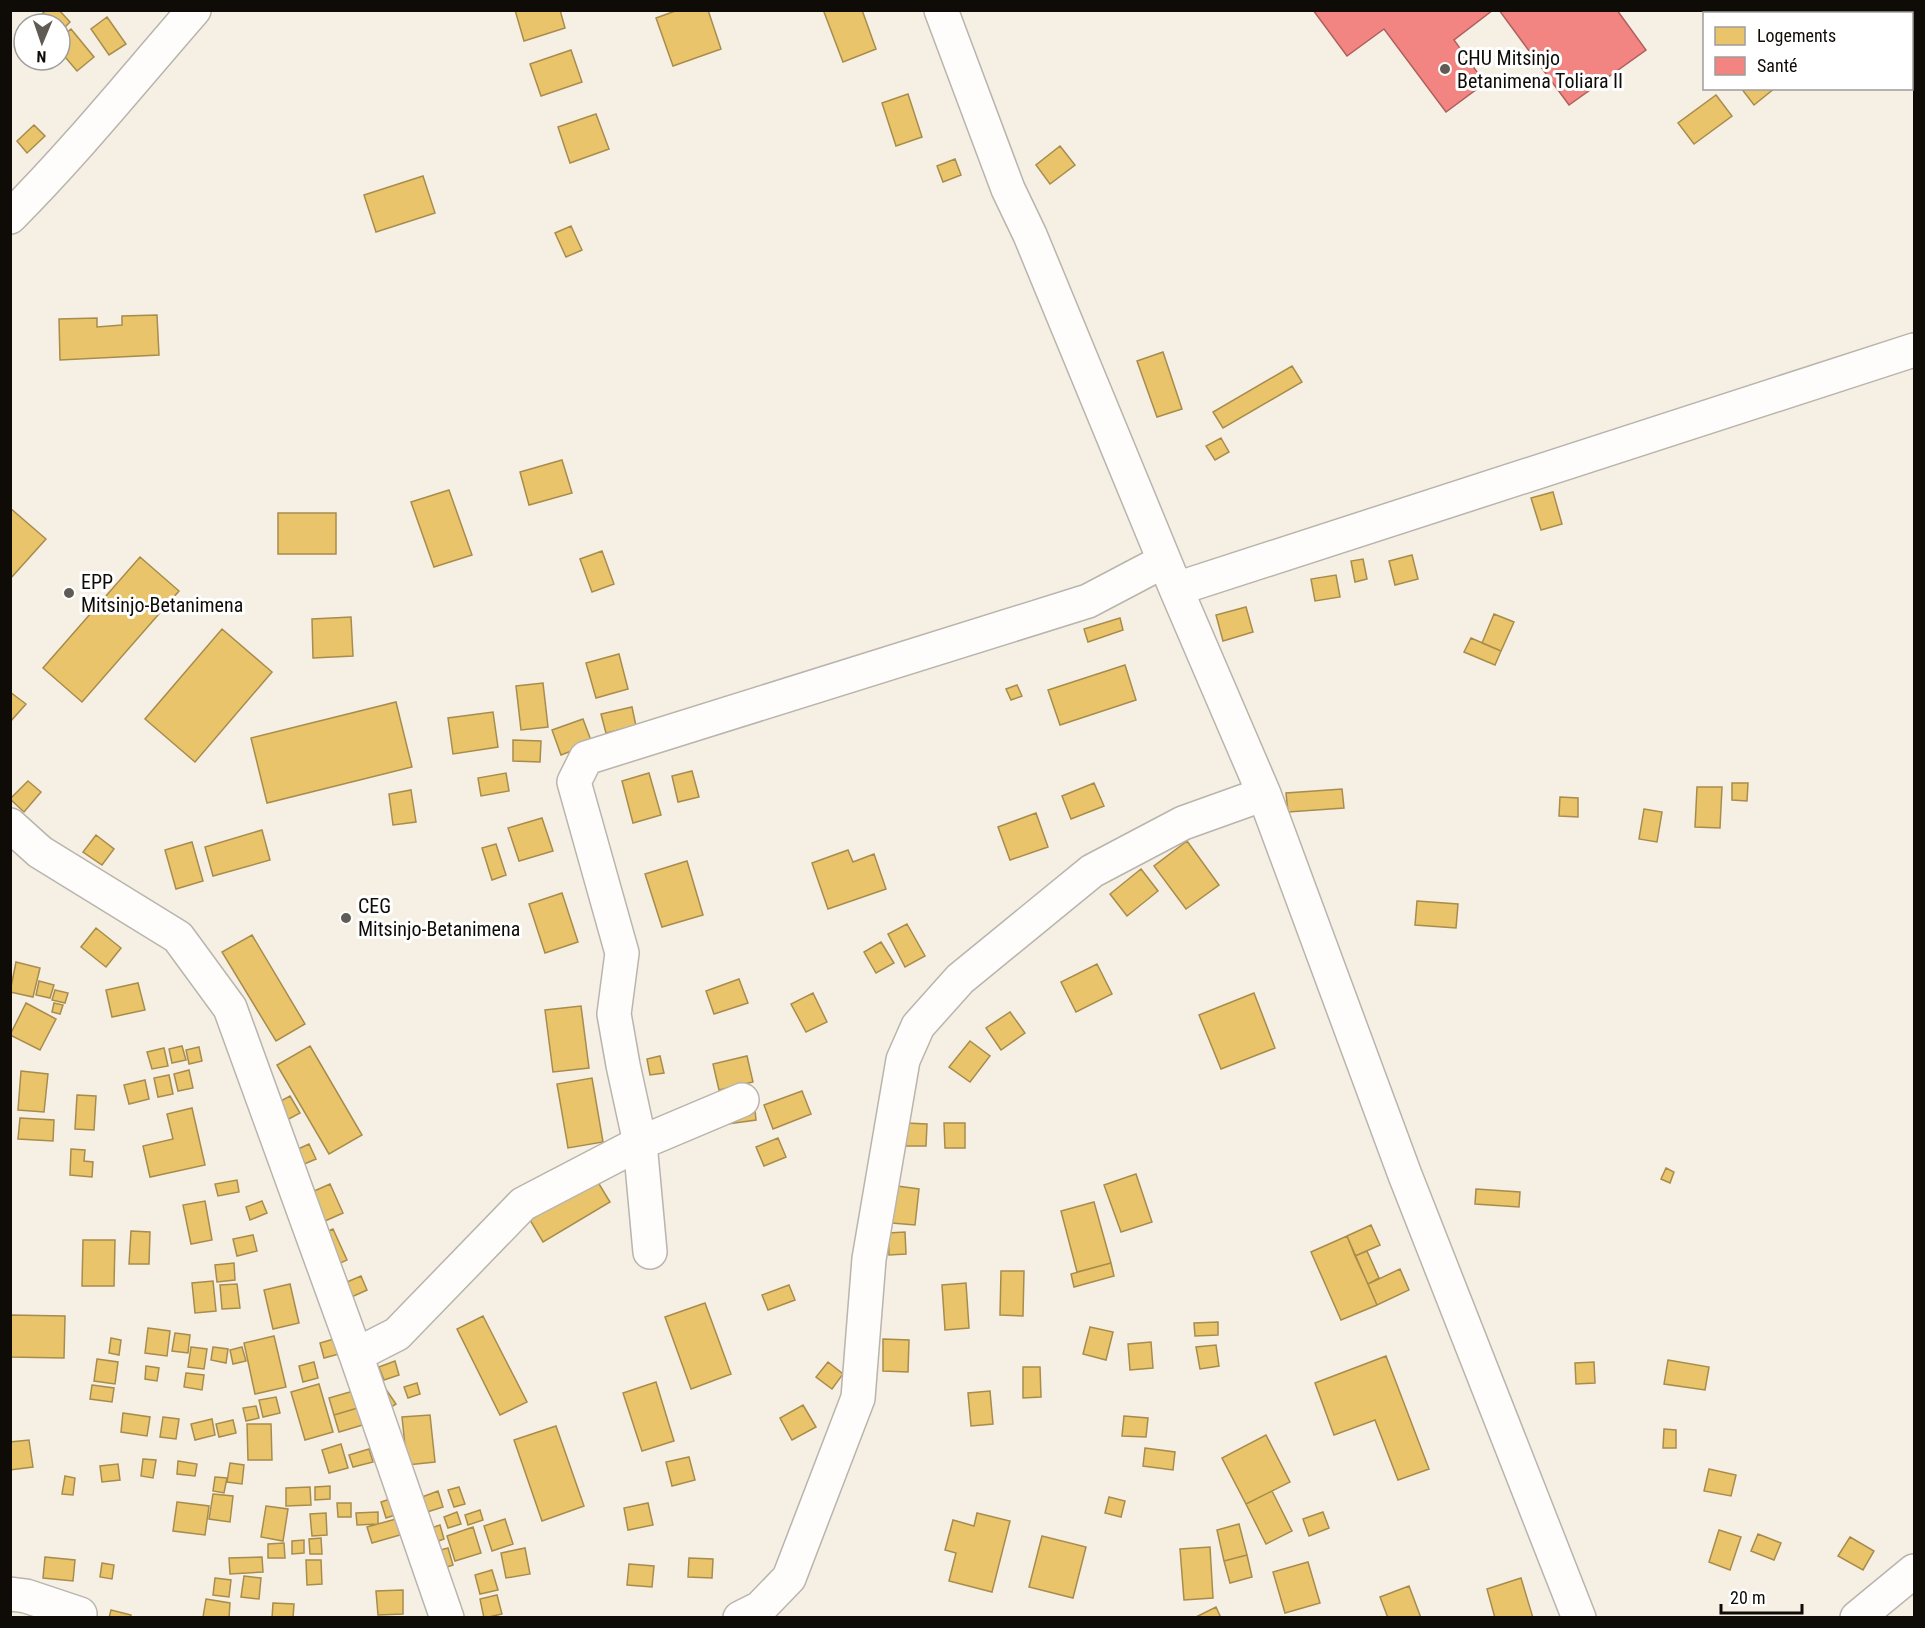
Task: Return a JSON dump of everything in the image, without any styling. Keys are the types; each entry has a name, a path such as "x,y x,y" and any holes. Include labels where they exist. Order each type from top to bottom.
{"street":[{"path":"10,217 60,167 194,10"},
{"path":"941,10 1008,189 1030,235 1170,575 1264,795 1405,1175 1579,1617"},
{"path":"650,1252 640,1143 622,1065 614,1014 622,953 574,782 586,758 1170,575 1914,350"},
{"path":"740,1617 760,1608 789,1578 858,1398 869,1259 903,1060 918,1026 960,979 1092,872 1183,823 1264,795"},
{"path":"10,825 40,852 178,937 230,1008 356,1355 447,1617"},
{"path":"356,1355 397,1334 523,1204 640,1143 742,1100"},
{"path":"1857,1617 1914,1571"},
{"path":"10,1594 26,1596 80,1614"}],"building: Logements":[{"path":"59,10 61,12 44,12"},
{"path":"515,10 560,10 565,28 524,41"},
{"path":"678,10 708,10 721,49 673,66 656,18"},
{"path":"827,10 862,10 876,49 843,62 824,12"},
{"path":"107,17 126,44 109,55 91,29"},
{"path":"72,30 94,57 77,71 72,65"},
{"path":"571,50 582,82 541,96 530,64"},
{"path":"1743,90 1773,90 1754,105"},
{"path":"908,94 922,137 896,146 882,103"},
{"path":"1716,95 1732,116 1694,144 1678,123"},
{"path":"596,114 609,149 570,163 558,127"},
{"path":"34,125 45,136 27,153 17,141"},
{"path":"1060,146 1075,165 1050,184 1036,165"},
{"path":"955,159 961,175 943,182 937,166"},
{"path":"423,176 435,213 376,232 364,195"},
{"path":"571,226 582,250 566,257 555,233"},
{"path":"157,315 159,355 60,360 59,319 97,318 97,327 122,325 122,316"},
{"path":"1163,352 1182,409 1157,417 1137,361"},
{"path":"1292,366 1302,382 1223,428 1213,412"},
{"path":"1221,438 1229,452 1215,460 1206,446"},
{"path":"562,460 572,493 529,505 520,472"},
{"path":"449,490 472,555 434,567 411,502"},
{"path":"1553,492 1562,524 1541,530 1531,498"},
{"path":"10,508 46,539 10,579"},
{"path":"278,513 336,513 336,554 278,554"},
{"path":"602,551 614,584 592,592 580,559"},
{"path":"1412,555 1418,579 1395,585 1389,561"},
{"path":"140,557 179,591 82,702 43,668"},
{"path":"1363,559 1367,579 1355,582 1351,561"},
{"path":"1336,575 1340,597 1315,601 1311,579"},
{"path":"1246,607 1253,632 1223,641 1216,615"},
{"path":"1494,614 1514,622 1501,651 1482,643"},
{"path":"351,617 353,656 313,658 312,619"},
{"path":"1120,618 1123,630 1088,642 1084,629"},
{"path":"222,629 272,672 195,762 145,719"},
{"path":"1471,638 1501,651 1495,665 1464,652"},
{"path":"619,654 628,689 596,698 586,663"},
{"path":"1125,665 1136,700 1060,725 1048,690"},
{"path":"543,683 548,727 521,730 516,686"},
{"path":"1017,685 1022,696 1011,700 1006,689"},
{"path":"10,692 26,704 10,722"},
{"path":"396,702 412,767 267,803 251,738"},
{"path":"632,707 636,726 606,733 601,714"},
{"path":"493,712 498,747 453,754 448,718"},
{"path":"583,719 592,743 561,755 552,730"},
{"path":"513,740 541,741 540,762 513,761"},
{"path":"692,771 699,797 678,802 672,776"},
{"path":"506,773 509,791 481,796 478,778"},
{"path":"649,773 661,815 633,823 622,781"},
{"path":"28,781 41,792 24,812 10,799"},
{"path":"1094,783 1104,806 1071,819 1062,796"},
{"path":"1732,783 1748,783 1747,801 1732,800"},
{"path":"1697,787 1722,787 1720,828 1695,827"},
{"path":"1342,789 1344,808 1288,812 1286,793"},
{"path":"411,790 416,822 393,825 389,794"},
{"path":"1560,797 1578,798 1578,817 1559,816"},
{"path":"1644,809 1662,812 1657,842 1639,839"},
{"path":"1036,813 1048,847 1010,860 998,827"},
{"path":"542,818 553,851 519,861 508,828"},
{"path":"262,830 270,860 213,876 205,847"},
{"path":"96,835 114,849 102,865 83,852"},
{"path":"1187,841 1219,885 1186,909 1154,866"},
{"path":"192,842 203,881 176,889 165,850"},
{"path":"496,844 506,875 492,880 482,848"},
{"path":"848,850 853,862 874,854 886,889 828,909 812,863"},
{"path":"687,861 703,915 662,927 645,874"},
{"path":"1141,869 1158,891 1127,916 1110,894"},
{"path":"562,893 578,942 545,953 529,904"},
{"path":"1417,901 1458,904 1456,928 1415,925"},
{"path":"907,924 925,956 905,967 888,934"},
{"path":"96,928 121,948 106,967 81,947"},
{"path":"252,935 305,1024 276,1041 222,952"},
{"path":"881,942 894,963 876,973 864,952"},
{"path":"16,962 40,968 33,997 10,992"},
{"path":"1097,964 1112,994 1076,1012 1061,982"},
{"path":"739,979 748,1003 714,1014 706,991"},
{"path":"39,981 54,985 50,998 36,995"},
{"path":"138,983 145,1010 112,1017 106,990"},
{"path":"55,990 68,993 65,1003 52,1000"},
{"path":"813,993 827,1022 806,1032 791,1004"},
{"path":"1254,993 1275,1048 1221,1069 1199,1015"},
{"path":"26,1003 56,1019 40,1050 10,1035"},
{"path":"54,1003 63,1005 60,1014 52,1012"},
{"path":"581,1006 589,1068 553,1072 545,1010"},
{"path":"1010,1012 1025,1033 1001,1050 986,1028"},
{"path":"970,1041 990,1056 970,1082 949,1067"},
{"path":"182,1046 186,1060 172,1063 169,1049"},
{"path":"310,1046 362,1135 329,1154 277,1065"},
{"path":"199,1047 202,1061 189,1064 186,1050"},
{"path":"164,1048 168,1066 152,1069 147,1052"},
{"path":"660,1056 664,1073 650,1075 647,1059"},
{"path":"747,1056 753,1082 719,1090 713,1064"},
{"path":"189,1070 193,1088 178,1091 174,1074"},
{"path":"21,1071 48,1074 44,1112 18,1110"},
{"path":"169,1075 173,1094 158,1097 154,1078"},
{"path":"592,1078 603,1142 568,1148 557,1084"},
{"path":"145,1080 149,1099 129,1104 124,1085"},
{"path":"802,1091 811,1114 773,1129 764,1105"},
{"path":"77,1095 96,1096 94,1130 75,1129"},
{"path":"290,1096 300,1113 287,1120 277,1103"},
{"path":"192,1108 205,1165 150,1177 143,1146 173,1139 167,1114"},
{"path":"755,1110 756,1120 728,1124 727,1114"},
{"path":"20,1118 54,1120 53,1141 18,1139"},
{"path":"906,1123 927,1124 926,1146 906,1146"},
{"path":"944,1123 965,1123 965,1148 945,1148"},
{"path":"778,1138 786,1157 764,1166 756,1147"},
{"path":"309,1144 316,1159 302,1165 296,1150"},
{"path":"71,1149 85,1150 84,1161 93,1162 92,1177 70,1175"},
{"path":"1666,1168 1674,1172 1670,1183 1661,1179"},
{"path":"1136,1174 1152,1222 1121,1232 1104,1185"},
{"path":"596,1179 610,1202 543,1242 530,1220"},
{"path":"237,1180 239,1192 218,1196 215,1184"},
{"path":"330,1184 343,1213 316,1225 303,1196"},
{"path":"897,1186 919,1189 915,1225 892,1223"},
{"path":"1476,1189 1520,1192 1519,1207 1475,1204"},
{"path":"205,1201 212,1240 191,1244 183,1205"},
{"path":"262,1201 267,1213 250,1220 246,1207"},
{"path":"1094,1202 1111,1263 1077,1272 1061,1211"},
{"path":"1371,1225 1380,1245 1355,1256 1347,1236"},
{"path":"333,1229 347,1260 330,1268 316,1236"},
{"path":"131,1231 150,1232 149,1264 129,1264"},
{"path":"905,1232 906,1254 889,1255 888,1233"},
{"path":"253,1235 257,1251 237,1256 233,1239"},
{"path":"1347,1236 1377,1305 1341,1320 1311,1252"},
{"path":"83,1240 115,1240 114,1286 82,1286"},
{"path":"1367,1251 1379,1278 1368,1284 1355,1256"},
{"path":"234,1263 235,1280 217,1282 215,1265"},
{"path":"1111,1263 1114,1276 1074,1287 1071,1274"},
{"path":"1400,1269 1409,1290 1377,1305 1368,1284"},
{"path":"1001,1271 1024,1271 1023,1316 1000,1315"},
{"path":"361,1276 367,1290 347,1299 340,1285"},
{"path":"213,1281 216,1311 195,1313 192,1283"},
{"path":"966,1283 969,1328 945,1330 942,1285"},
{"path":"237,1284 240,1308 222,1309 220,1285"},
{"path":"290,1284 299,1323 273,1329 264,1290"},
{"path":"789,1285 795,1300 768,1310 762,1295"},
{"path":"705,1303 731,1374 691,1389 665,1317"},
{"path":"10,1315 65,1316 64,1358 10,1357"},
{"path":"483,1316 527,1402 500,1415 457,1329"},
{"path":"1218,1322 1218,1335 1195,1336 1194,1323"},
{"path":"1090,1327 1113,1332 1106,1360 1083,1354"},
{"path":"148,1328 170,1331 167,1356 145,1353"},
{"path":"175,1333 190,1335 188,1353 172,1351"},
{"path":"274,1336 286,1387 255,1394 244,1343"},
{"path":"111,1338 121,1340 119,1355 109,1353"},
{"path":"334,1339 339,1354 324,1358 320,1343"},
{"path":"883,1339 909,1340 908,1372 883,1371"},
{"path":"1151,1342 1153,1368 1130,1370 1128,1344"},
{"path":"1216,1345 1219,1366 1200,1369 1196,1347"},
{"path":"191,1347 207,1349 204,1369 188,1367"},
{"path":"213,1347 228,1349 226,1363 211,1360"},
{"path":"242,1347 246,1361 233,1364 230,1350"},
{"path":"1386,1356 1429,1469 1398,1480 1375,1420 1334,1435 1315,1383"},
{"path":"97,1359 118,1362 115,1384 94,1381"},
{"path":"1668,1360 1709,1367 1705,1390 1664,1384"},
{"path":"395,1361 399,1375 384,1380 379,1367"},
{"path":"314,1362 318,1378 303,1382 299,1366"},
{"path":"828,1362 843,1374 832,1389 816,1377"},
{"path":"1594,1362 1595,1383 1576,1384 1575,1363"},
{"path":"146,1366 159,1368 157,1381 145,1379"},
{"path":"1023,1367 1040,1367 1041,1397 1023,1398"},
{"path":"186,1373 204,1375 202,1390 184,1387"},
{"path":"656,1382 674,1441 642,1451 623,1393"},
{"path":"417,1383 420,1394 408,1398 404,1387"},
{"path":"319,1384 333,1432 305,1440 291,1392"},
{"path":"92,1385 114,1388 112,1402 90,1399"},
{"path":"383,1385 396,1404 385,1411"},
{"path":"357,1390 361,1407 334,1415 329,1398"},
{"path":"990,1391 993,1424 971,1426 968,1393"},
{"path":"276,1397 280,1413 263,1417 259,1400"},
{"path":"803,1405 816,1427 792,1440 780,1418"},
{"path":"256,1406 259,1418 246,1421 243,1408"},
{"path":"361,1407 366,1424 339,1432 334,1415"},
{"path":"123,1413 150,1417 147,1436 121,1432"},
{"path":"430,1415 435,1462 407,1465 402,1417"},
{"path":"1124,1416 1148,1418 1146,1437 1122,1436"},
{"path":"163,1417 179,1419 176,1439 160,1437"},
{"path":"212,1419 215,1435 195,1440 191,1424"},
{"path":"233,1420 236,1433 219,1437 216,1424"},
{"path":"247,1424 271,1424 272,1460 248,1460"},
{"path":"556,1426 584,1506 542,1521 514,1440"},
{"path":"1664,1429 1676,1430 1676,1448 1663,1448"},
{"path":"1266,1435 1290,1482 1246,1504 1222,1458"},
{"path":"29,1440 33,1467 10,1470 10,1442"},
{"path":"341,1444 348,1468 329,1473 322,1450"},
{"path":"1145,1448 1175,1452 1173,1470 1143,1466"},
{"path":"369,1449 373,1462 353,1467 349,1455"},
{"path":"689,1457 695,1480 672,1486 666,1462"},
{"path":"143,1459 156,1460 153,1478 141,1476"},
{"path":"178,1461 197,1464 195,1476 177,1474"},
{"path":"230,1463 244,1465 242,1484 227,1482"},
{"path":"118,1464 120,1480 102,1482 100,1466"},
{"path":"1709,1469 1736,1475 1731,1496 1704,1491"},
{"path":"65,1476 75,1478 73,1495 62,1494"},
{"path":"215,1477 227,1478 224,1493 213,1491"},
{"path":"330,1486 330,1499 315,1500 315,1487"},
{"path":"310,1487 311,1505 286,1506 286,1488"},
{"path":"459,1487 465,1504 454,1507 448,1490"},
{"path":"438,1491 443,1507 427,1512 422,1497"},
{"path":"1272,1491 1292,1531 1266,1544 1246,1504"},
{"path":"213,1494 233,1496 230,1522 209,1519"},
{"path":"1109,1497 1125,1501 1121,1517 1105,1513"},
{"path":"393,1498 398,1514 386,1518 381,1502"},
{"path":"177,1502 209,1506 205,1535 173,1531"},
{"path":"337,1503 351,1503 351,1517 338,1517"},
{"path":"648,1503 653,1525 628,1530 624,1508"},
{"path":"266,1506 288,1509 283,1541 261,1537"},
{"path":"480,1510 483,1520 468,1525 465,1515"},
{"path":"378,1512 378,1524 357,1525 356,1513"},
{"path":"457,1512 461,1524 448,1528 444,1517"},
{"path":"1323,1512 1329,1528 1309,1536 1303,1519"},
{"path":"326,1513 327,1535 312,1536 310,1514"},
{"path":"977,1513 1010,1521 992,1592 949,1581 956,1553 945,1550 953,1520 974,1526"},
{"path":"396,1519 400,1535 372,1543 367,1527"},
{"path":"505,1519 513,1544 492,1551 484,1526"},
{"path":"1239,1524 1247,1555 1224,1561 1217,1530"},
{"path":"440,1525 444,1539 430,1544 425,1530"},
{"path":"473,1527 481,1553 455,1561 447,1536"},
{"path":"1719,1530 1741,1537 1730,1570 1709,1562"},
{"path":"1758,1534 1781,1543 1774,1560 1751,1551"},
{"path":"1042,1536 1086,1547 1073,1598 1029,1587"},
{"path":"1850,1537 1874,1551 1863,1570 1838,1556"},
{"path":"321,1538 322,1554 310,1554 309,1539"},
{"path":"304,1540 304,1553 292,1554 292,1541"},
{"path":"284,1543 285,1558 268,1558 268,1544"},
{"path":"1210,1547 1213,1598 1184,1600 1180,1549"},
{"path":"448,1548 453,1565 438,1570 433,1552"},
{"path":"525,1548 530,1574 506,1578 501,1553"},
{"path":"1247,1555 1252,1577 1230,1583 1224,1561"},
{"path":"45,1557 75,1560 73,1581 43,1578"},
{"path":"262,1557 263,1572 230,1574 229,1558"},
{"path":"689,1558 713,1559 712,1578 688,1577"},
{"path":"306,1560 321,1560 322,1584 307,1585"},
{"path":"1308,1562 1320,1603 1285,1613 1273,1572"},
{"path":"102,1563 114,1565 112,1579 100,1577"},
{"path":"629,1564 654,1566 652,1587 627,1585"},
{"path":"492,1570 498,1590 480,1594 475,1575"},
{"path":"244,1576 261,1578 259,1599 241,1597"},
{"path":"215,1578 231,1580 229,1597 213,1595"},
{"path":"1521,1578 1533,1618 1495,1618 1487,1589"},
{"path":"1409,1586 1421,1618 1388,1618 1380,1597"},
{"path":"403,1590 403,1614 378,1615 376,1591"},
{"path":"497,1595 502,1614 484,1618 480,1599"},
{"path":"206,1599 230,1603 229,1618 203,1617"},
{"path":"273,1603 294,1604 293,1618 272,1618"},
{"path":"1216,1607 1221,1618 1194,1618"},
{"path":"111,1610 131,1615 130,1618 109,1618"}],"building: Santé":[{"name":"CHU Mitsinjo Betanimena Toliara II","path":"1313,10 1493,10 1454,40 1485,83 1446,112 1384,29 1347,56"},
{"name":"CHU Mitsinjo Betanimena Toliara II","path":"1499,10 1617,10 1646,50 1569,105"}],"place":[{"name":"CHU Mitsinjo Betanimena Toliara II","path":"1445,69"},
{"name":"EPP Mitsinjo-Betanimena","path":"69,593"},
{"name":"CEG Mitsinjo-Betanimena","path":"346,918"}]}
